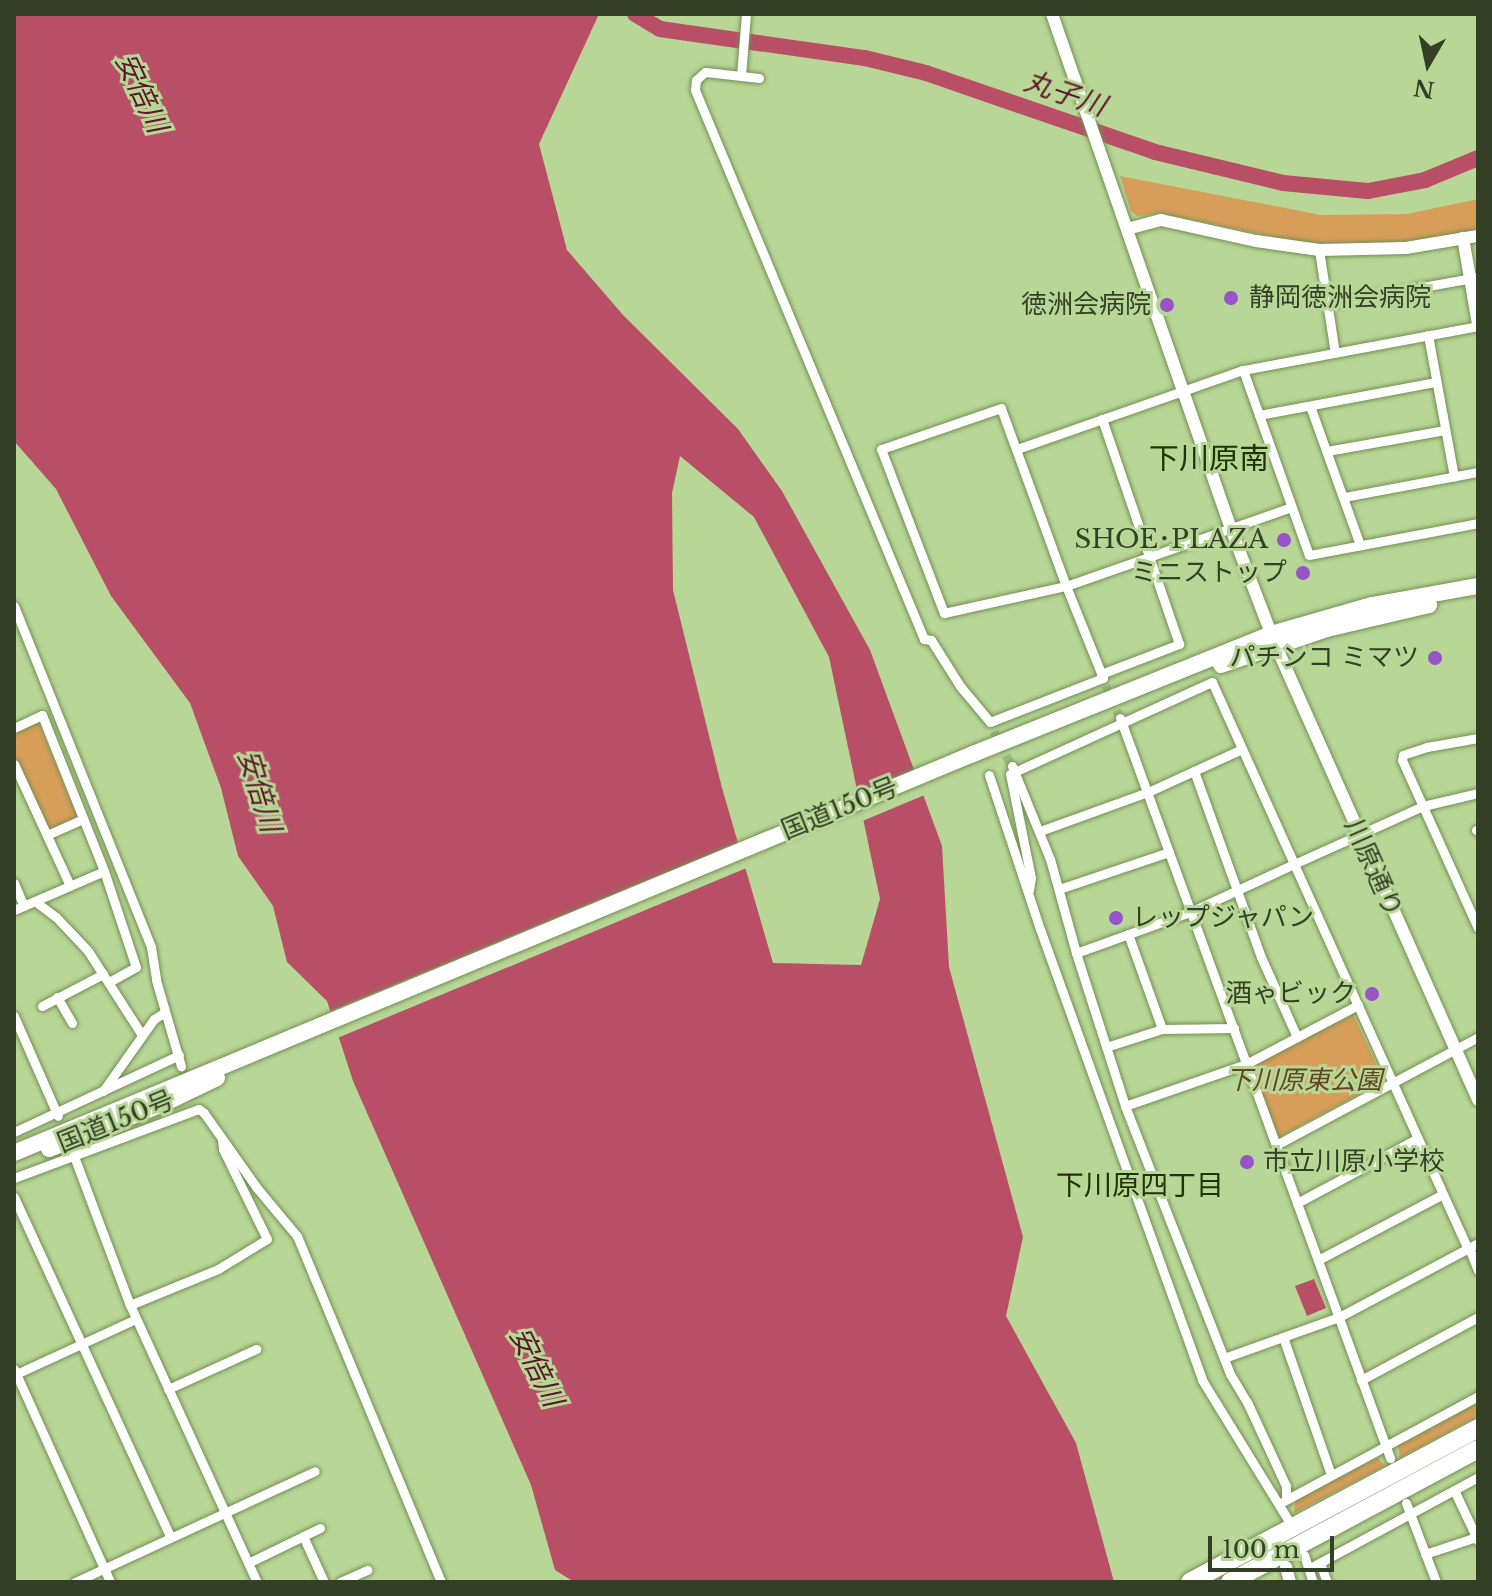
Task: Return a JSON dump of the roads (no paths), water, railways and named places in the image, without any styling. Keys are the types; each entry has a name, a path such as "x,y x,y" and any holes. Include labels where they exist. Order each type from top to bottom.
{"highway":[{"name":"国道150号","path":"14,1155 980,764 1274,640 1372,605 1478,586"},
{"name":"国道150号","path":"1274,640 1478,596"},
{"name":"国道150号","path":"14,1155 142,1093 215,1073"},
{"path":"1230,1582 1478,1428"},
{"path":"1190,1582 1273,1557 1478,1449"}],"street":[{"path":"741,71 746,14"},
{"name":"川原通り","path":"1052,14 1231,529 1274,640 1478,1100"},
{"path":"759,78 741,71 705,72 695,85 697,98 924,639 931,640 960,686 992,726 1179,644 1102,419"},
{"path":"1127,229 1161,220 1256,241 1319,250 1406,248 1478,236"},
{"path":"1017,449 1243,370 1478,325 1474,278 1463,238"},
{"path":"1319,250 1335,353"},
{"path":"1328,304 1474,278"},
{"path":"1428,335 1454,477"},
{"path":"1243,370 1309,555 1478,523"},
{"path":"1259,415 1436,382"},
{"path":"1310,406 1360,545"},
{"path":"1103,679 1066,586 1001,408 881,449 944,613 1066,586 1292,507"},
{"path":"1327,451 1445,430"},
{"path":"1344,497 1478,472"},
{"path":"14,606 143,923 181,1066"},
{"path":"1029,893 1031,878 1010,774 1013,768 1064,752 1121,720 1212,682 1443,1194 1471,1247 1478,1270"},
{"path":"14,728 42,715 104,871 136,967 57,997 42,1006"},
{"path":"1121,720 1390,1458"},
{"path":"1478,738 1403,755 1402,760 1478,928"},
{"path":"1040,831 1148,792 1242,749"},
{"path":"14,764 70,886"},
{"path":"980,764 1202,1380 1283,1502 1287,1518"},
{"path":"1013,768 1040,831 1125,1106 1224,1358 1286,1486 1283,1502"},
{"path":"1194,771 1261,957 1297,1037"},
{"path":"1076,953 1190,912 1423,806 1478,793"},
{"path":"47,835 83,819"},
{"path":"1059,889 1169,852"},
{"path":"14,910 104,871"},
{"path":"14,883 24,906"},
{"path":"36,902 77,940 106,978 142,1035"},
{"path":"1128,934 1162,1029"},
{"path":"57,997 72,1023"},
{"path":"1125,1106 1246,1064 1358,1005"},
{"path":"103,1091 142,1035 165,1012"},
{"path":"14,1016 58,1114"},
{"path":"1106,1047 1162,1029 1234,1028"},
{"path":"1276,1145 1478,1037"},
{"path":"14,1132 179,1055"},
{"path":"14,1178 197,1105 257,1188 297,1236 441,1582"},
{"path":"130,1305 218,1269 267,1239 223,1149 222,1137"},
{"path":"1297,1203 1418,1138"},
{"path":"74,1154 130,1305 257,1582"},
{"path":"1318,1260 1443,1194"},
{"path":"14,1197 171,1538"},
{"path":"1224,1358 1339,1317 1471,1247"},
{"path":"1361,1380 1478,1317"},
{"path":"110,1582 15,1373 136,1319"},
{"path":"1283,1337 1331,1475"},
{"path":"168,1389 256,1349"},
{"path":"1283,1502 1478,1396"},
{"path":"75,1582 315,1471"},
{"path":"1310,1568 1478,1477"},
{"path":"1425,1554 1477,1539 1454,1490"},
{"path":"1406,1503 1435,1580 1424,1582"},
{"path":"248,1563 320,1528"},
{"path":"303,1536 324,1582"},
{"path":"1304,1555 1313,1582"},
{"path":"1273,1557 1290,1582"},
{"path":"1320,1563 1327,1582"},
{"path":"340,1582 367,1570"}],"water":[{"name":"安倍川","path":"14,14 599,14 539,144 567,250 623,315 738,429 782,491 870,650 942,846 949,967 1023,1237 1006,1316 1076,1443 1114,1582 574,1582 555,1570 531,1485 353,1081 327,1001 287,962 273,906 238,856 221,788 190,703 111,596 56,489 14,441","holes":["680,456 754,517 829,657 880,899 861,965 773,963 722,788 673,590 672,493"]},
{"path":"1314,1279 1326,1308 1307,1316 1295,1286"}],"waterway":[{"name":"丸子川","path":"635,14 660,29 865,58 926,73 1155,152 1283,183 1368,191 1425,180 1478,158"}],"tunnel":[{"path":"1106,685 1120,718"},
{"path":"994,731 1012,766"},
{"path":"181,1066 195,1102"}],"place":[{"name":"静岡徳洲会病院","path":"1231,298"},
{"name":"徳洲会病院","path":"1167,305"},
{"name":"SHOE･PLAZA","path":"1284,540"},
{"name":"ミニストップ","path":"1303,573"},
{"name":"パチンコ ミマツ","path":"1435,658"},
{"name":"レップジャパン","path":"1116,918"},
{"name":"酒ゃビック","path":"1372,994"},
{"name":"市立川原小学校","path":"1247,1162"}],"district":[{"name":"下川原南","path":"1209,459"},
{"name":"下川原四丁目","path":"1140,1186"}],"park label":[{"name":"下川原東公園","path":"1304,1081"}]}
